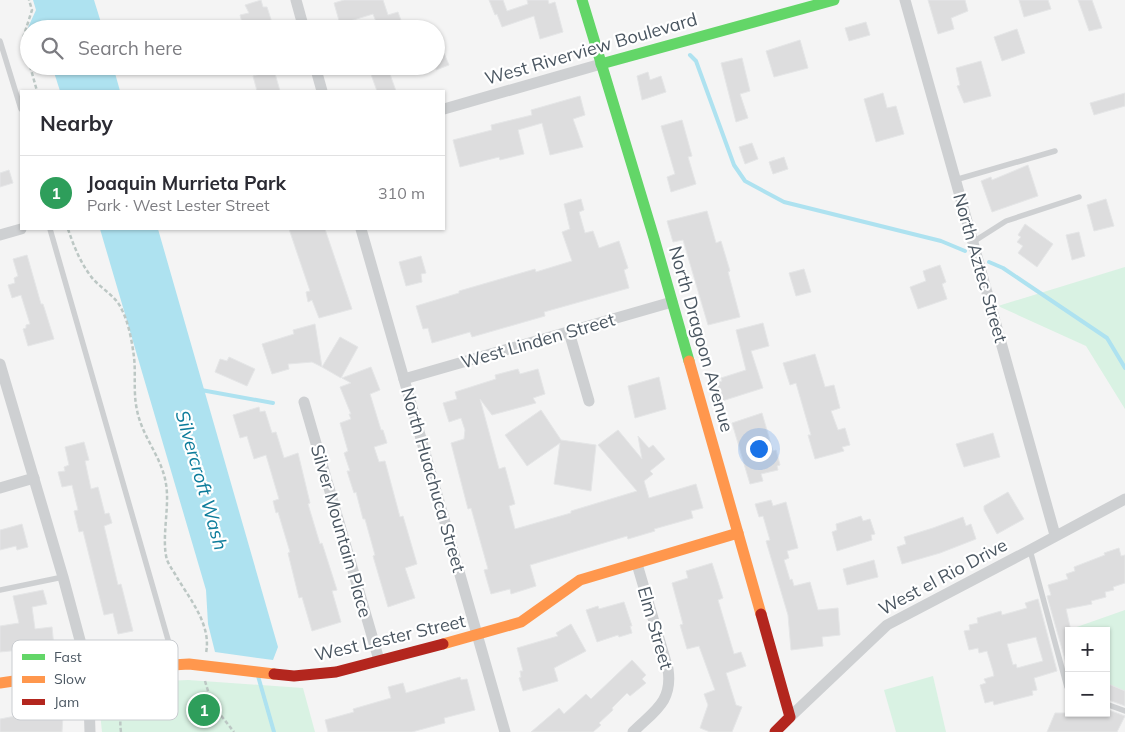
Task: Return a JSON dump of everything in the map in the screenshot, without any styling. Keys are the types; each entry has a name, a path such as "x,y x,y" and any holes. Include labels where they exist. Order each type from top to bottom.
{"street":[{"path":"296,0 302,20"},
{"name":"North Dragoon Avenue","path":"582,0 672,302 790,717"},
{"name":"West Riverview Boulevard","path":"445,109 831,0"},
{"name":"North Aztec Street","path":"905,0 1055,535"},
{"path":"318,75 322,90"},
{"path":"0,235 20,229"},
{"name":"North Huachuca Street","path":"361,230 505,732"},
{"name":"West Linden Street","path":"404,379 672,302"},
{"path":"569,332 589,401"},
{"path":"0,364 5,396 34,478 80,640"},
{"name":"Silver Mountain Place","path":"304,402 379,660"},
{"path":"0,488 34,478"},
{"name":"West el Rio Drive","path":"775,732 888,625 1125,499"},
{"name":"West Lester Street","path":"178,665 233,668 294,676 336,672 521,622 580,580 738,533"},
{"name":"Elm Street","path":"632,732 658,707 668,692 670,682 668,669 637,564"}],"lane":[{"path":"0,41 20,106"},
{"path":"955,180 1055,151"},
{"path":"973,242 1006,221 1080,197"},
{"path":"50,230 169,640"},
{"path":"1030,550 1065,680"},
{"path":"0,590 63,577"},
{"path":"1110,706 1125,712"}],"path":[{"path":"29,0 32,10 29,20"},
{"path":"32,75 37,90"},
{"path":"68,230 82,264 94,280 113,296 121,308 128,325 134,358 134,392 137,412 143,431 156,453 167,486 168,561 201,617 206,632 208,648 204,666 205,685 212,704 234,732"}],"green space":[{"path":"1125,267 1125,409 1086,346 998,306"},
{"path":"1125,610 1125,691 1110,685 1110,627 1077,627"},
{"path":"933,676 946,732 896,732 884,690"},
{"path":"178,680 303,688 315,732 102,732 101,720 178,720"}],"water":[{"path":"33,0 94,0 100,20 31,20 36,10"},
{"path":"55,75 116,75 120,90 60,90"},
{"path":"100,230 158,230 278,647 273,660 215,652 208,624 206,590"}],"building":[{"path":"261,0 263,7 267,7 271,20 241,20 240,15 249,13 245,5"},
{"path":"344,0 383,0 388,15 398,12 401,20 375,20 373,14 353,20 339,20 334,3"},
{"path":"489,0 503,0 507,11 528,4 527,0 548,0 549,4 555,2 563,32 540,39 534,16 502,27"},
{"path":"928,0 965,0 968,11 951,18 954,29 938,34"},
{"path":"1019,0 1048,0 1051,9 1024,17"},
{"path":"1078,0 1092,0 1102,28 1089,31"},
{"path":"866,22 870,35 849,41 845,28"},
{"path":"1017,29 1025,53 1002,61 994,37"},
{"path":"800,40 808,68 774,77 766,51"},
{"path":"445,55 449,65 445,67"},
{"path":"742,58 750,91 740,94 748,118 736,122 721,63"},
{"path":"981,61 991,96 964,103 957,86 960,85 956,68"},
{"path":"648,72 650,80 661,76 666,92 642,100 637,76"},
{"path":"275,75 280,90 257,90 253,76"},
{"path":"371,75 390,75 396,90 377,90"},
{"path":"883,93 887,108 896,106 904,134 876,142 864,99"},
{"path":"1125,93 1125,106 1094,115 1090,103"},
{"path":"580,96 585,115 573,119 583,147 550,155 542,123 518,130 524,154 500,160 499,157 460,167 453,140 492,130 491,125 532,115 531,110"},
{"path":"682,120 692,156 688,157 696,184 671,192 667,177 675,174 661,126"},
{"path":"752,143 758,159 745,164 739,147"},
{"path":"784,157 788,169 773,174 769,162"},
{"path":"1028,165 1038,196 992,212 981,181 991,177 992,180"},
{"path":"9,170 13,183 0,187 0,173"},
{"path":"581,199 584,210 579,212 585,233 593,231 599,248 619,241 628,268 624,270 629,288 544,312 545,316 472,337 470,332 432,343 428,328 423,329 416,306 459,293 459,291 535,269 536,272 572,261 562,232 570,229 564,204"},
{"path":"1106,199 1114,226 1094,231 1087,205"},
{"path":"707,211 716,243 721,241 740,317 708,325 683,240 673,242 667,221"},
{"path":"1025,224 1053,244 1037,267 1018,253 1023,246 1017,242 1021,237 1018,235"},
{"path":"289,230 325,230 352,309 319,318 312,300 308,302 306,292 310,291"},
{"path":"1079,232 1085,256 1072,260 1066,235"},
{"path":"27,255 41,304 43,304 54,339 28,346 23,329 26,328 26,325 30,324 21,295 12,298 8,285 15,283 14,278 18,276 13,259"},
{"path":"421,256 426,273 421,274 422,282 406,286 399,262"},
{"path":"940,265 946,282 942,284 947,299 918,309 910,287 926,281 923,271"},
{"path":"804,269 811,292 796,296 789,273"},
{"path":"763,323 769,346 751,351 763,388 722,401 717,383 722,381 721,378 746,370 736,330"},
{"path":"315,324 322,367 312,362 288,364 289,369 272,374 262,344 294,334 293,330"},
{"path":"340,337 358,347 341,378 322,367"},
{"path":"815,354 825,387 834,385 840,408 831,411 838,430 845,428 850,445 842,447 844,451 815,459 808,435 811,435 796,383 790,385 783,363"},
{"path":"229,357 255,369 247,386 215,372 220,359 227,361"},
{"path":"371,367 380,390 370,394 387,443 374,447 379,462 385,461 400,517 403,516 417,564 405,568 415,598 388,607 373,556 375,555 365,519 363,519 356,492 354,493 347,471 350,471 344,453 348,451 340,423 351,419 349,414 351,414 340,387 351,383 342,378"},
{"path":"518,369 520,374 538,369 545,394 533,398 536,403 492,415 480,399 499,469 505,467 515,504 509,506 515,529 637,491 598,445 618,430 642,459 638,436 649,448 653,445 665,459 650,471 653,474 644,481 649,498 696,484 703,508 691,511 693,518 654,529 655,531 628,539 627,536 530,565 536,586 511,594 510,589 491,594 484,570 488,569 471,508 468,509 451,443 464,439 465,430 461,418 449,422 443,403 457,399 455,392 496,379 495,375"},
{"path":"659,377 666,409 635,418 628,386"},
{"path":"259,407 260,412 265,411 272,433 276,432 284,458 298,453 310,503 308,504 337,590 332,591 341,622 312,631 302,597 299,598 288,553 290,552 278,512 276,513 273,501 279,499 266,455 254,459 247,436 240,438 233,415"},
{"path":"541,410 561,440 596,445 591,491 554,484 560,443 527,466 505,435"},
{"path":"762,413 773,451 776,450 780,465 777,466 778,470 761,474 763,481 750,484 732,423"},
{"path":"993,433 1000,457 964,467 956,444"},
{"path":"84,442 89,460 85,461 91,489 98,487 105,514 109,513 112,523 104,526 118,585 121,584 133,631 118,634 113,613 104,615 83,531 79,532 74,511 78,510 72,485 62,487 58,472 65,471 64,467 69,465 65,447"},
{"path":"1008,492 1024,519 997,534 984,510 984,506"},
{"path":"771,500 773,506 786,502 798,548 787,551 789,558 784,560 790,580 792,579 794,586 810,582 818,610 838,608 840,635 822,637 823,646 791,650 788,615 766,541 770,540 763,516 759,517 755,504"},
{"path":"861,516 863,521 870,519 875,534 871,535 872,540 837,551 832,532 837,530 836,524"},
{"path":"963,517 966,526 971,524 976,539 940,553 902,564 897,547 906,544 904,537"},
{"path":"22,524 28,547 17,550 16,546 0,550 0,530"},
{"path":"1119,548 1121,556 1125,555 1125,583 1113,587 1114,590 1105,592 1106,597 1091,601 1092,604 1066,609 1070,627 1065,627 1065,659 1047,596 1051,595 1048,585 1068,579 1066,574 1075,571 1074,567 1105,555 1104,553"},
{"path":"874,560 878,577 847,585 843,569"},
{"path":"712,563 723,598 718,600 734,654 741,652 746,666 726,673 736,705 742,707 732,732 710,732 700,728 708,705 704,694 715,690 699,646 687,649 680,625 683,624 672,583 688,578 686,571"},
{"path":"43,590 47,604 32,607 35,629 52,627 53,640 12,640 12,651 0,652 0,626 19,623 13,596"},
{"path":"1038,599 1057,671 1034,678 1037,690 1032,691 1033,695 994,705 993,701 985,703 980,685 986,683 984,679 994,676 993,671 987,651 979,653 978,648 969,650 964,631 970,630 969,625 978,623 977,618 1001,611 1002,615 1027,608 1025,603","holes":["1036,637 1043,661 1017,668 1016,664 1013,665 1007,644"]},
{"path":"624,602 632,626 630,626 632,633 619,637 618,635 597,642 586,610 598,606 599,609"},
{"path":"571,624 586,651 554,668 558,681 523,691 519,678 521,677 520,671 523,671 517,648 558,636 556,633"},
{"path":"632,660 646,675 642,679 646,683 630,696 627,693 593,732 531,732 559,708 564,714 586,694 591,699"},
{"path":"460,677 461,680 467,679 475,710 444,718 445,723 412,732 328,732 325,720 354,712 353,709 391,698 388,687 403,683 406,693"},
{"path":"1110,685 1125,691 1125,706 1110,700"},
{"path":"1110,710 1125,716 1117,732 1047,732 1055,713 1065,713 1065,717 1110,717"},
{"path":"12,717 12,720 63,720 62,732 0,732 0,719"}],"waterway":[{"path":"690,55 696,61 734,165 745,181 784,202 941,241 965,251"},
{"path":"989,262 1003,268 1107,338 1125,368"},
{"path":"201,390 273,403"},
{"name":"Silvercroft Wash","path":"258,676 274,732"}],"traffic: fast":[{"path":"582,0 689,361"},
{"path":"601,64 834,0"}],"traffic: slow":[{"path":"689,361 761,614"},
{"path":"443,644 521,622 580,580 738,533"},
{"path":"178,665 189,664 274,674"},
{"path":"0,683 12,681"}],"traffic: jam":[{"path":"761,614 790,717 775,732"},
{"path":"274,674 294,676 336,672 443,644"}],"place":[{"name":"Joaquin Murrieta Park","path":"204,710"}]}
